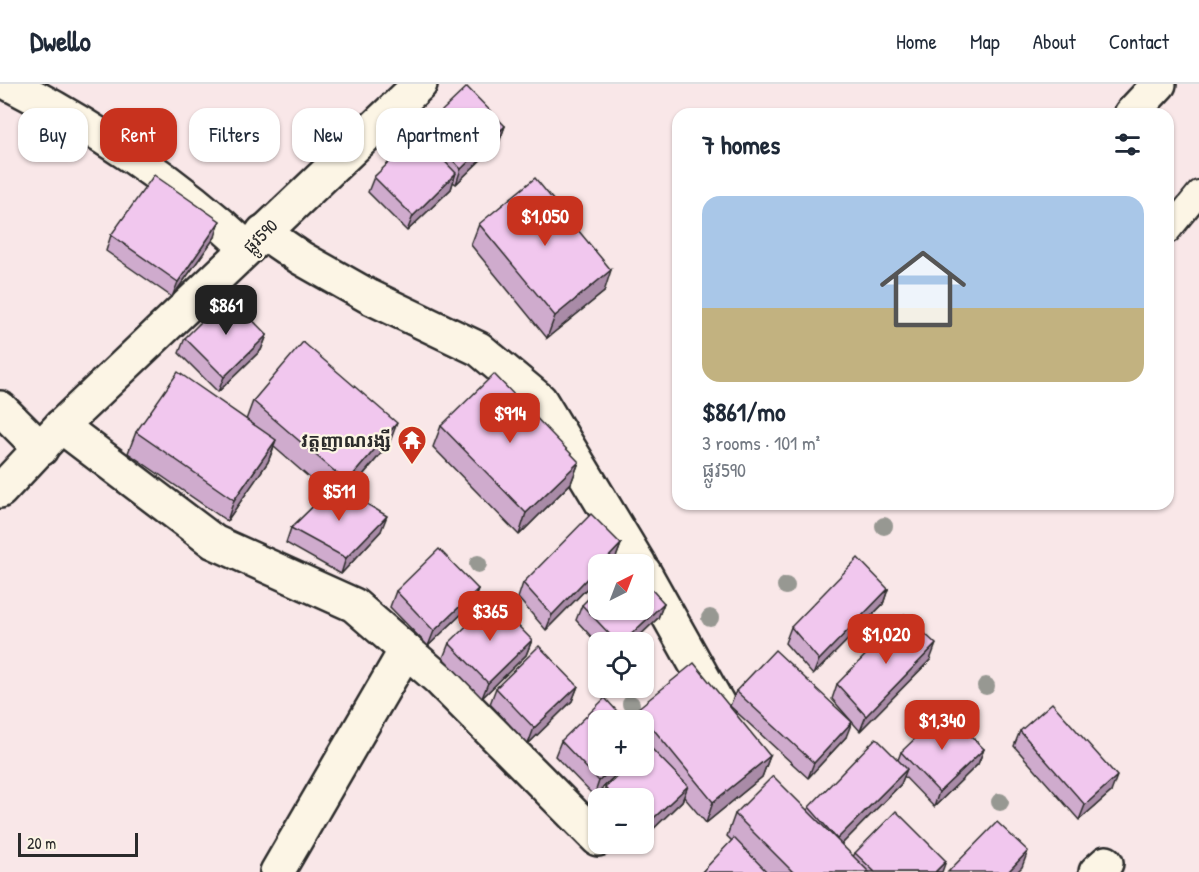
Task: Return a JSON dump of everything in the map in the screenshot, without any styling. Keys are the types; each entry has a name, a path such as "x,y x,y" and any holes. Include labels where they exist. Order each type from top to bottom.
{"street":[{"path":"10,84 64,112 209,212 255,240 301,258 370,297 479,349 540,400 633,554"},
{"name":"ផ្លូវ590","path":"0,491 51,437 420,84"},
{"path":"1137,108 1159,84"},
{"path":"0,408 51,437 214,542 354,605 439,679 588,829"},
{"path":"654,590 720,708"},
{"path":"277,872 406,650"}],"lane":[{"path":"1174,224 1199,193"}],"building":[{"path":"467,87 487,108 445,108"},
{"path":"500,121 505,126 500,131"},
{"path":"389,162 445,162 456,173 413,216 374,177"},
{"path":"454,162 468,162 461,169"},
{"path":"154,175 220,221 178,282 111,235"},
{"path":"535,178 611,270 555,316 479,224"},
{"path":"228,295 267,335 224,377 185,338"},
{"path":"303,342 397,423 347,482 253,401"},
{"path":"178,372 276,440 234,500 136,432"},
{"path":"494,374 579,462 526,513 441,426"},
{"path":"335,485 387,516 346,558 291,528"},
{"path":"591,514 621,544 612,554 588,554 588,577 552,615 523,583"},
{"path":"439,549 478,589 434,631 396,591"},
{"path":"858,558 888,589 819,660 791,627"},
{"path":"654,592 664,603 654,613"},
{"path":"588,599 588,611 582,605"},
{"path":"493,600 532,640 488,683 449,643"},
{"path":"905,615 936,644 866,716 837,684"},
{"path":"596,620 646,620 634,632 608,632"},
{"path":"539,646 578,686 534,728 496,688"},
{"path":"775,650 852,722 814,763 736,691"},
{"path":"694,663 770,756 713,802 654,730 654,710 637,709 651,698 654,698 654,695"},
{"path":"605,698 616,710 593,710"},
{"path":"1052,703 1117,776 1085,805 1020,731"},
{"path":"945,710 984,749 939,792 901,752"},
{"path":"588,715 588,769 561,741"},
{"path":"876,738 907,769 837,839 809,807"},
{"path":"654,751 688,786 654,818 654,788 605,788 618,776 654,776"},
{"path":"594,776 604,776 599,781"},
{"path":"773,776 869,872 793,872 735,814"},
{"path":"896,811 946,861 935,872 875,872 855,853"},
{"path":"997,822 1028,851 1008,872 948,872"},
{"path":"734,838 767,872 702,872"}],"place":[{"name":"វត្តញាណរង្សី","path":"412,466"}]}
